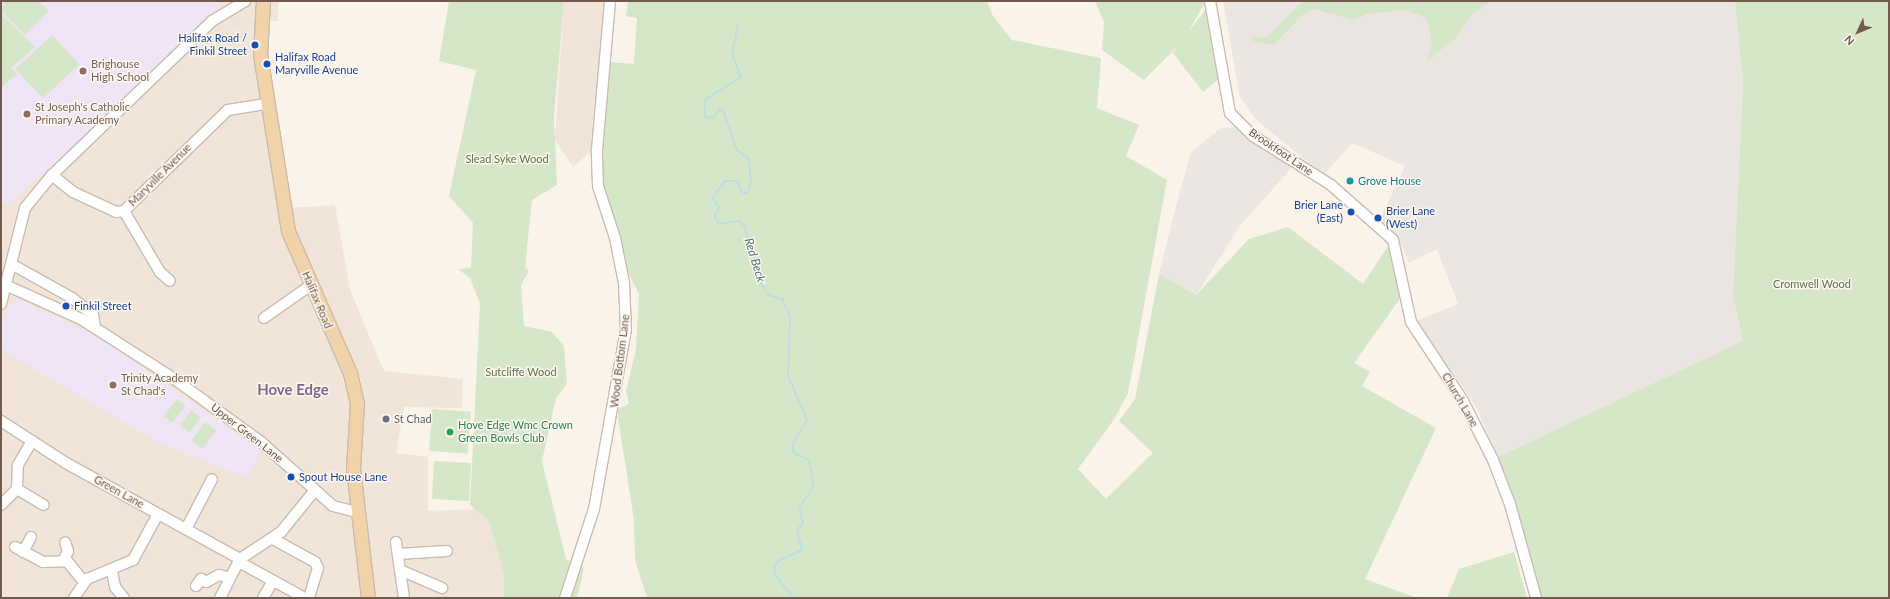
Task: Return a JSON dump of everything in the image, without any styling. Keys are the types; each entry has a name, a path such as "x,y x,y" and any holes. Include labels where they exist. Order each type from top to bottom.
{"main road":[{"name":"Halifax Road","path":"263,1 260,54 288,231 350,373 357,403 353,468 368,598"}],"street":[{"path":"1,304 4,284 13,265 20,216 52,175 212,21 245,1"},
{"name":"Wood Bottom Lane","path":"565,598 594,509 626,330 623,275 615,238 598,186 597,150 610,1"},
{"name":"Brookfoot Lane","path":"1210,1 1230,113 1253,136 1331,185 1367,215"},
{"name":"Maryville Avenue","path":"52,175 73,192 116,212 124,211 228,110 267,104"},
{"path":"124,211 157,276 170,281"},
{"name":"Church Lane","path":"1367,215 1393,240 1411,322 1464,401 1493,460 1510,504 1536,598"},
{"path":"13,265 72,298 93,315 95,328"},
{"name":"Upper Green Lane","path":"4,284 95,328 173,378 261,442 333,506 357,512"},
{"path":"264,318 311,285"},
{"name":"Green Lane","path":"1,421 32,441 240,560 273,581 305,597"},
{"path":"1,505 17,489 18,465 32,441"},
{"path":"186,529 212,479"},
{"path":"17,489 44,505"},
{"path":"220,598 228,577 240,560 273,539 315,490"},
{"path":"74,598 84,582 112,571 133,560 158,514"},
{"path":"31,537 19,550 43,562 63,561 84,582"},
{"path":"273,539 315,562 318,568 305,597"},
{"path":"396,542 404,598"},
{"path":"63,561 70,548"},
{"path":"398,554 447,551"},
{"path":"400,570 442,588"},
{"path":"112,571 115,587 124,598"},
{"path":"196,586 201,579 206,582 219,575 228,577"},
{"path":"264,598 273,581"}],"shaded area":[{"path":"1,1 278,1 278,21 267,21 269,72 290,208 335,205 350,290 384,371 463,379 462,408 404,407 396,453 428,457 428,511 476,509 489,521 504,574 504,598 1,598"},
{"name":"Brighouse High School","path":"1,1 219,1 218,8 103,120 7,205 1,201 1,88 16,74 11,68 35,47 1,14"},
{"path":"564,1 614,1 607,104 601,142 573,167 555,140"},
{"path":"1223,1 1735,1 1743,82 1733,296 1743,342 1498,457 1475,405 1417,321 1458,304 1437,249 1409,263 1400,242 1380,219 1405,166 1352,143 1324,175 1255,119 1240,97"},
{"path":"1238,127 1293,166 1240,226 1196,295 1159,274 1175,210 1191,152 1221,128"},
{"name":"Trinity Academy St Chad's","path":"15,297 100,338 260,450 261,454 246,477 161,444 1,349 1,321"}],"green space":[{"path":"5,1 38,1 49,11 25,35 1,12"},
{"path":"449,1 564,1 554,117 557,185 532,200 525,267 529,271 521,285 524,326 552,332 564,346 567,384 556,398 542,461 566,559 584,569 577,598 504,598 504,574 489,521 470,505 480,304 470,278 458,269 471,268 473,223 449,196 476,70 439,61"},
{"path":"628,1 987,1 993,16 1012,40 1101,58 1097,108 1139,125 1126,156 1167,180 1128,393 1115,418 1078,469 1106,499 1153,453 1119,421 1135,399 1159,274 1196,295 1249,239 1288,227 1363,284 1388,246 1399,270 1399,300 1354,363 1370,372 1362,386 1436,428 1365,579 1417,598 647,598 635,560 634,520 618,418 618,409 629,404 626,391 636,349 639,294 626,269 617,224 603,191 600,159 609,62 634,64 637,18 626,16"},
{"path":"1095,1 1206,1 1188,32 1208,7 1219,79 1203,92 1173,53 1179,45 1144,80 1102,50 1104,22"},
{"path":"1303,1 1491,1 1471,15 1455,39 1427,60 1432,43 1428,23 1425,17 1404,10 1367,14 1354,20 1314,9 1302,15 1274,45 1253,41 1250,36 1262,38 1270,34"},
{"name":"Cromwell Wood","path":"1735,1 1889,1 1889,598 1541,598 1523,528 1498,457 1743,341 1733,296 1743,82"},
{"path":"1,14 35,47 11,68 17,74 1,88"},
{"path":"52,35 79,64 43,98 15,69"},
{"path":"177,399 186,406 172,423 163,416"},
{"name":"Hove Edge Wmc Crown Green Bowls Club","path":"432,409 471,412 468,454 429,451"},
{"path":"191,410 201,417 190,432 180,426"},
{"path":"205,422 216,430 203,449 191,441"},
{"name":"Hove Edge Wmc Crown Green Bowls Club","path":"434,461 471,463 469,501 432,499"},
{"path":"1514,552 1527,598 1447,598 1459,569"}],"waterway":[{"name":"Red Beck","path":"738,26 732,54 741,77 706,99 704,113 706,118 714,117 720,109 723,111 737,150 749,159 751,182 747,193 741,192 738,181 725,181 712,198 719,207 715,216 718,224 739,221 745,227 761,283 768,295 782,299 790,316 788,376 807,420 793,443 793,452 809,460 813,480 812,489 799,508 803,523 797,530 802,550 778,561 774,568 776,576 794,598"}],"place":[{"name":"Halifax Road / Finkil Street","path":"255,45"},
{"name":"Halifax Road Maryville Avenue","path":"267,64"},
{"name":"Brighouse High School","path":"83,71"},
{"name":"St Joseph's Catholic Primary Academy","path":"27,114"},
{"name":"Grove House","path":"1350,181"},
{"name":"Brier Lane (East)","path":"1351,212"},
{"name":"Brier Lane (West)","path":"1378,218"},
{"name":"Finkil Street","path":"66,306"},
{"name":"Trinity Academy St Chad's","path":"113,385"},
{"name":"St Chad","path":"386,419"},
{"name":"Hove Edge Wmc Crown Green Bowls Club","path":"450,432"},
{"name":"Spout House Lane","path":"291,477"}],"district":[{"name":"Hove Edge","path":"293,390"}],"park label":[{"name":"Slead Syke Wood","path":"507,159"},
{"name":"Sutcliffe Wood","path":"521,372"}]}
